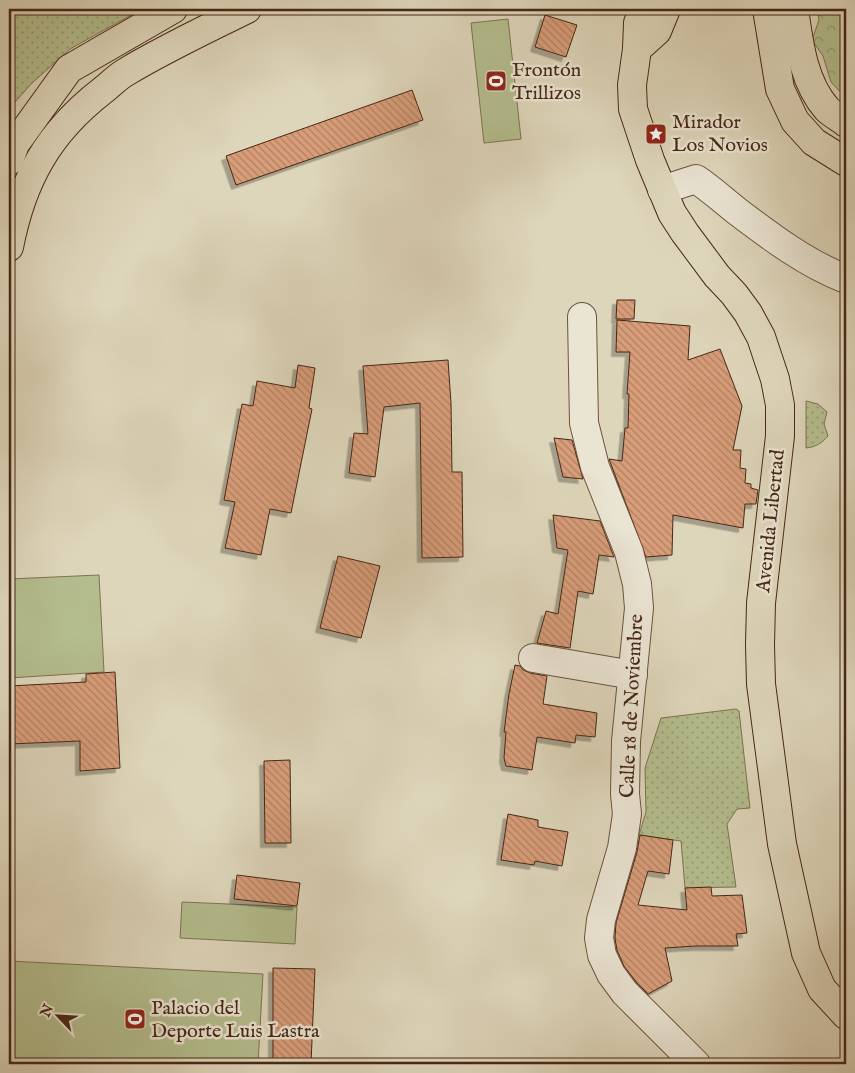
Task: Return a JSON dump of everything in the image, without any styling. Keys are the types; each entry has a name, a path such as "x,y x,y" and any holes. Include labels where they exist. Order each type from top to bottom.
{"main road":[{"path":"9,161 15,144 69,69 173,9"},
{"path":"9,247 26,183 50,142 82,106 125,73 247,9"},
{"path":"767,9 780,89 795,121 814,142 846,162"},
{"path":"794,9 804,65 815,91 828,110 846,123"},
{"name":"Avenida Libertad","path":"648,24 632,85 633,108 662,190 672,213 685,234 748,313 761,337 775,379 780,405 780,436 761,603 760,644 762,684 783,848 806,953 822,989 846,1015"}],"street":[{"path":"662,190 696,179 775,239 814,263 846,279"},
{"name":"Calle 18 de Noviembre","path":"582,317 584,423 595,467 629,552 639,608 626,741 625,794 627,814 622,848 601,920 599,938 602,955 611,974 625,993 696,1064"},
{"path":"534,658 633,675"}],"green space":[{"path":"9,9 142,9 70,49 31,84 9,109"},
{"path":"817,9 846,9 846,98 831,82 823,56 812,40 819,20"},
{"name":"Frontón Trillizos","path":"508,19 521,139 484,143 471,23"},
{"path":"806,401 818,404 827,412 824,424 828,436 819,444 806,448"},
{"path":"99,575 104,672 9,678 9,579"},
{"path":"736,709 739,711 750,808 737,809 727,824 736,887 685,888 681,841 639,835 646,812 645,768 661,718"},
{"path":"182,902 297,907 295,944 180,938"},
{"name":"Palacio del Deporte Luis Lastra","path":"9,961 263,974 258,1064 9,1064"}],"building":[{"path":"545,15 577,25 566,57 535,47"},
{"path":"412,90 423,120 236,185 226,156"},
{"path":"617,300 635,300 634,319 616,319"},
{"path":"617,320 690,326 688,360 720,349 742,406 733,450 741,450 740,468 746,469 745,483 751,484 751,488 758,490 756,504 745,504 743,528 673,515 672,555 646,557 609,459 622,461 625,428 628,428 629,394 627,394 630,352 616,352"},
{"path":"448,360 452,472 462,472 463,557 422,558 420,403 384,407 375,477 349,473 354,433 368,434 363,366"},
{"path":"298,365 315,368 309,408 312,409 291,513 270,509 261,555 225,548 235,502 224,500 242,404 253,406 257,381 295,388"},
{"path":"554,438 572,440 583,479 563,477"},
{"path":"553,515 600,521 614,557 599,555 593,594 578,591 570,648 537,643 546,611 558,614 568,550 557,548"},
{"path":"338,556 380,566 361,638 320,628"},
{"path":"515,665 530,673 547,676 543,704 597,713 595,737 576,735 575,743 537,737 532,770 506,766 504,758 506,732 504,732"},
{"path":"115,672 120,768 80,771 80,741 9,744 9,686 86,682 86,674"},
{"path":"290,760 291,843 265,843 264,761"},
{"path":"508,814 538,820 538,827 568,832 562,866 535,861 534,865 501,860"},
{"path":"640,835 673,840 669,874 648,871 638,905 687,910 685,888 711,887 712,896 742,895 747,933 736,934 738,946 665,948 672,981 648,994 624,966 617,950 615,938 616,923 637,852"},
{"path":"237,875 300,883 297,906 234,899"},
{"path":"273,968 315,969 311,1064 273,1064"}],"place":[{"name":"Frontón Trillizos","path":"496,81"},
{"name":"Mirador Los Novios","path":"656,134"},
{"name":"Palacio del Deporte Luis Lastra","path":"135,1019"}]}
